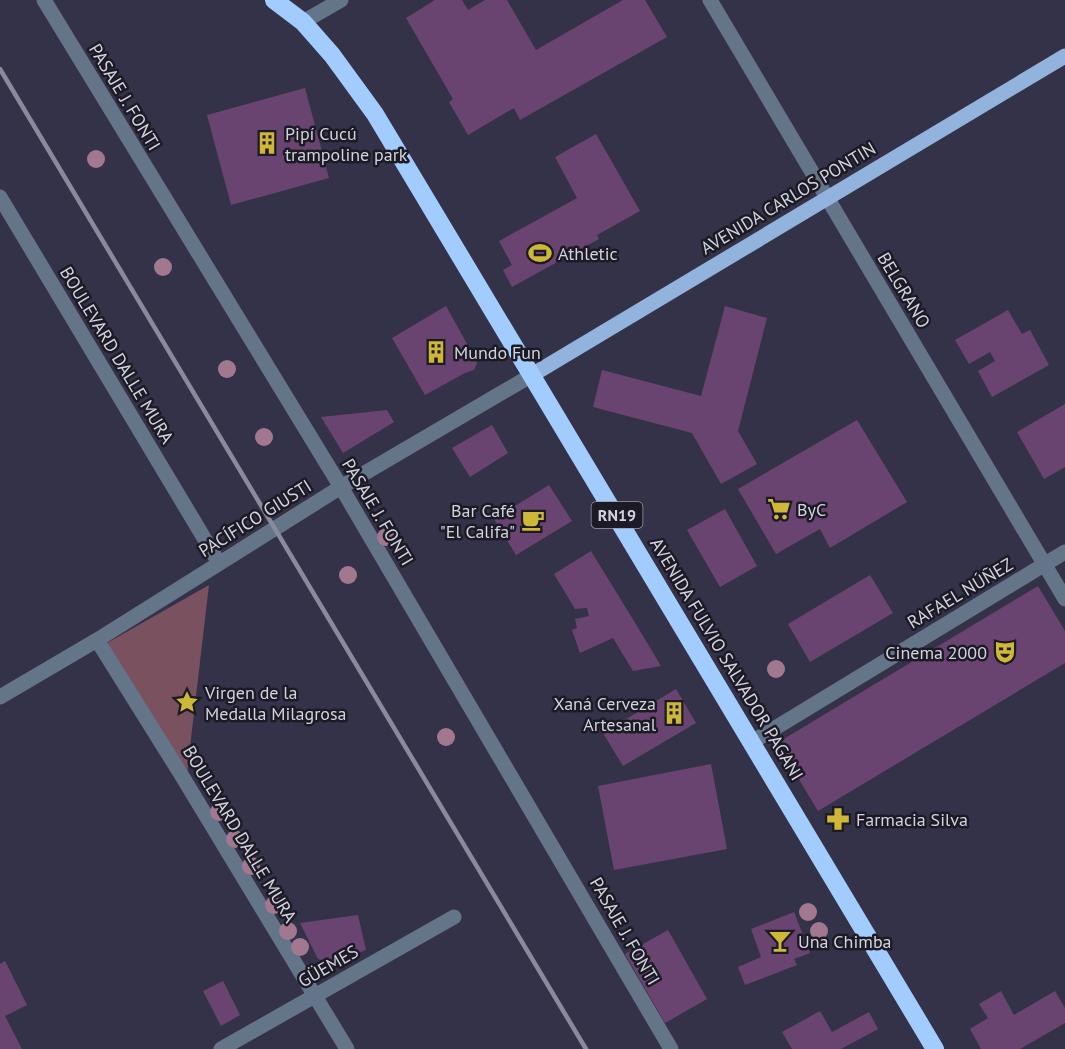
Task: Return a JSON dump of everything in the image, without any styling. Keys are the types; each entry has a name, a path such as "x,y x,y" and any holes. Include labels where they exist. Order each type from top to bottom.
{"highway":[{"name":"AVENIDA FULVIO SALVADOR PAGANI","path":"274,0 303,22 332,55 375,114 935,1049"}],"main road":[{"name":"AVENIDA CARLOS PONTIN","path":"532,375 1065,56"}],"street":[{"name":"PASAJE J. FONTI","path":"44,0 340,487 671,1049"},
{"path":"303,22 341,0"},
{"name":"BELGRANO","path":"710,0 1065,599"},
{"name":"BOULEVARD DALLE MURA","path":"0,197 219,563"},
{"name":"PACÍFICO GIUSTI","path":"0,697 97,640 340,487 532,375"},
{"name":"RAFAEL NÚÑEZ","path":"752,742 1065,552"},
{"name":"BOULEVARD DALLE MURA","path":"97,640 347,1049"},
{"name":"GÜEMES","path":"221,1049 454,917"}],"shaded area":[{"path":"209,585 188,764 187,776 107,643"}],"building":[{"path":"435,0 462,0 468,10 485,0 507,0 536,50 623,0 645,0 667,37 520,120 514,108 468,135 449,102 453,99 406,18"},
{"name":"Pipí Cucú trampoline park","path":"305,88 329,178 231,205 207,115"},
{"path":"596,134 640,211 597,235 599,239 512,287 503,270 512,265 499,241 577,198 555,157"},
{"name":"Mundo Fun","path":"446,306 476,356 477,363 474,370 425,395 392,338"},
{"path":"725,306 767,318 738,431 757,464 721,484 692,433 593,407 602,370 701,396"},
{"path":"1008,310 1022,334 1030,330 1049,365 992,397 978,371 995,361 990,352 969,364 955,340"},
{"path":"1065,404 1065,467 1044,479 1017,432"},
{"path":"387,410 394,422 343,453 321,417"},
{"path":"857,420 907,502 830,548 820,529 776,554 738,489"},
{"path":"492,425 508,453 470,477 452,448"},
{"name":"Bar Café \"El Califa\"","path":"549,485 572,521 516,555 494,519"},
{"path":"725,509 757,566 720,587 687,530"},
{"path":"591,551 661,666 633,671 613,638 580,653 572,630 577,628 575,619 589,616 587,608 575,609 554,574"},
{"path":"870,575 893,613 810,662 788,624"},
{"path":"1038,586 1065,631 1065,663 818,811 777,743"},
{"path":"676,689 696,723 623,766 603,733"},
{"path":"711,764 727,849 614,870 598,786"},
{"name":"Una Chimba","path":"794,912 810,953 794,959 797,965 745,985 738,967 761,957 751,929"},
{"path":"358,915 366,950 330,963 318,959 300,923"},
{"path":"668,930 707,999 665,1023 625,954"},
{"path":"5,961 27,1005 5,1016 22,1049 0,1049 0,964"},
{"path":"223,981 240,1015 221,1026 203,991"},
{"path":"1001,991 1014,1015 1055,991 1065,1008 1065,1023 1020,1049 981,1049 970,1029 988,1018 979,1004"},
{"path":"820,1011 832,1032 869,1012 878,1029 841,1049 792,1049 782,1032"}],"railway":[{"path":"0,69 586,1049"}],"place":[{"name":"Pipí Cucú trampoline park","path":"267,143"},
{"name":"Athletic","path":"540,253"},
{"name":"Mundo Fun","path":"436,352"},
{"name":"ByC","path":"779,509"},
{"name":"Bar Café \"El Califa\"","path":"533,520"},
{"name":"Cinema 2000","path":"1005,652"},
{"name":"Virgen de la Medalla Milagrosa","path":"187,702"},
{"name":"Xaná Cerveza Artesanal","path":"674,713"},
{"name":"Farmacia Silva","path":"838,819"},
{"name":"Una Chimba","path":"780,941"}]}
